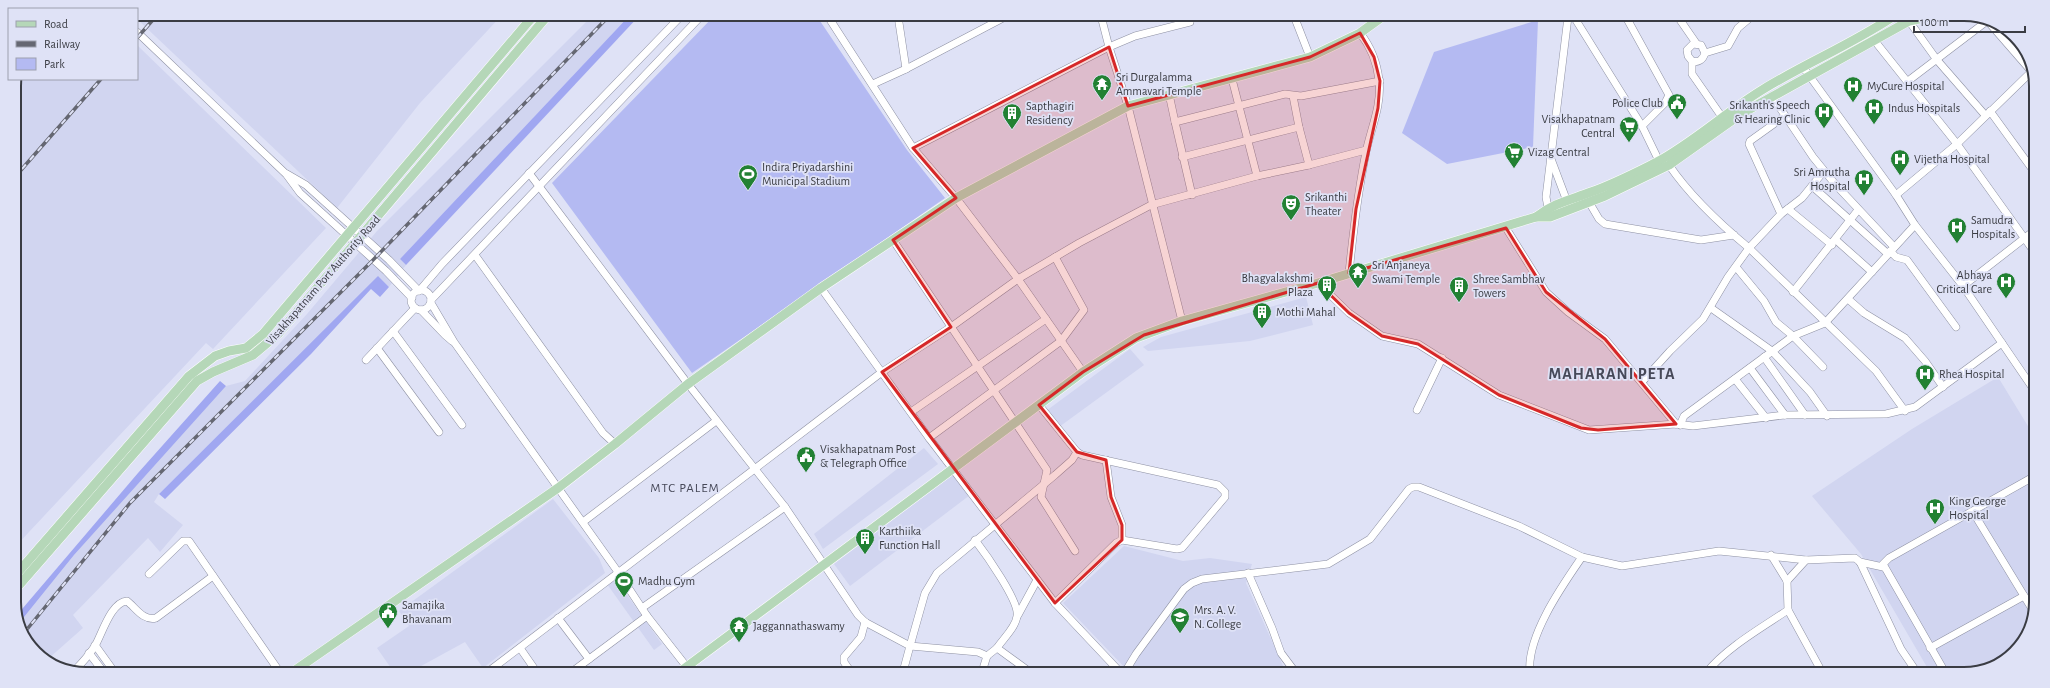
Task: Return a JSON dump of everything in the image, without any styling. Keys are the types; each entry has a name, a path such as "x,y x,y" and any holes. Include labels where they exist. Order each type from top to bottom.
{"main road":[{"name":"Visakhapatnam Port Authority Road","path":"21,569 183,382 215,356 251,346 263,334 529,21"},
{"name":"Visakhapatnam Port Authority Road","path":"21,583 192,387 205,376 253,355 269,343 543,21"},
{"path":"300,667 558,488 615,444 688,384 821,288 956,198 1128,106 1310,57 1360,33 1376,21"},
{"path":"689,667 824,564 1083,372 1136,338 1182,321 1506,228 1549,212 1567,200 1614,183 1659,161 1740,104 1886,21"},
{"path":"1549,212 1570,209 1589,202 1669,165 1741,114 1910,21"},
{"path":"1807,65 1813,75"}],"street":[{"path":"412,298 414,293 420,290 442,264 676,21"},
{"path":"366,360 393,331 418,309 427,308 431,301 696,21"},
{"path":"831,21 913,148 956,198 1018,279 1083,372"},
{"path":"899,21 906,70"},
{"path":"873,84 906,70 999,21"},
{"path":"1102,21 1128,106 1151,205 1182,321"},
{"path":"1296,21 1310,57"},
{"path":"1549,212 1546,197 1567,21"},
{"path":"1576,21 1642,126 1659,161"},
{"path":"1628,21 1669,95 1665,103 1642,126"},
{"path":"1681,21 1696,43 1703,47 1705,53"},
{"path":"1692,61 1701,60 1705,53 1728,46 1738,28 1746,21"},
{"path":"1910,21 1938,60 1988,113 2029,165"},
{"path":"913,148 1109,47 1135,36 1190,22"},
{"path":"1908,80 1938,60 1981,23"},
{"path":"1995,29 2025,63"},
{"path":"138,33 286,174 300,192 412,298 412,302 418,309 454,342"},
{"path":"1349,273 1356,209 1366,150 1378,108 1380,81 1374,57 1368,43 1360,33"},
{"path":"1874,40 1908,80 1957,144 2029,245"},
{"path":"1696,43 1690,45 1687,50 1688,56 1692,61 1692,74 1722,117"},
{"path":"1813,75 1915,225 1963,286 2029,383"},
{"path":"1896,195 1957,144 2028,75"},
{"path":"1232,79 1257,176"},
{"path":"1175,122 1285,94 1293,96 1308,95 1380,81"},
{"path":"1169,94 1182,157 1192,194"},
{"path":"1293,96 1299,127 1309,164"},
{"path":"1772,96 1824,171 1896,257 1907,260 1956,327"},
{"path":"1781,214 1748,144 1785,116"},
{"path":"1182,157 1299,127"},
{"path":"494,667 882,372 951,327 1018,279 1151,205 1257,176 1366,150"},
{"path":"1550,157 1570,209"},
{"path":"1669,165 1694,195 1734,235 1876,371 1905,411"},
{"path":"1642,382 1670,351 1703,319 1711,308 1728,277 1749,248 1781,214 1802,198 1824,171"},
{"path":"530,173 716,421 784,507 858,615 865,622 910,646 978,652 987,656"},
{"path":"286,174 306,185 420,290 426,292 454,342 583,522 683,667"},
{"path":"1812,186 1849,221 1891,250"},
{"path":"1589,202 1599,219 1604,224 1701,240 1734,235"},
{"path":"1788,209 1872,272"},
{"path":"1793,292 1834,243 1858,210"},
{"path":"1678,424 1684,416 1793,336 1825,322 1848,299 1915,225"},
{"path":"1506,228 1546,292 1568,312 1605,339 1678,424"},
{"path":"1963,286 1997,258 2029,235"},
{"path":"892,240 1047,470 1041,497 1075,551"},
{"path":"475,256 603,433 615,444"},
{"path":"929,438 1061,341 1084,310 1056,257"},
{"path":"1736,267 1764,301 1776,322 1793,336 1822,367"},
{"path":"1318,283 1349,313 1382,336 1418,344 1499,395 1581,428 1598,430 1678,424 1693,426 1785,415 1828,416 1886,414 1905,411 1915,407 2002,343"},
{"path":"821,288 929,438 1054,603 1115,667"},
{"path":"1848,299 1864,313 1905,338 1925,361 1943,387"},
{"path":"1711,308 1772,351 1810,392 1828,416"},
{"path":"911,412 1046,319"},
{"path":"393,331 462,425"},
{"path":"377,348 439,432"},
{"path":"1764,357 1805,415"},
{"path":"1417,410 1442,358"},
{"path":"1750,368 1785,415"},
{"path":"1735,379 1766,418"},
{"path":"1039,405 1077,452 1218,485 1225,492 1225,497 1182,548 1177,549 1122,540 1116,543 1054,603"},
{"path":"583,522 716,421"},
{"path":"904,667 926,593 932,578 975,540 1072,460 1077,452"},
{"path":"1106,460 1111,498 1122,525 1122,540"},
{"path":"1883,567 1884,563 1889,558 2029,479"},
{"path":"1128,667 1184,589 1192,583 1202,579 1328,564 1370,539 1413,487 1419,487 1520,526 1582,557 1622,566 1719,551 1806,560 1849,557 1856,558 1860,562 1901,649 1913,667"},
{"path":"642,608 784,507"},
{"path":"1973,512 2029,604"},
{"path":"149,574 183,541 187,540 194,547 276,667"},
{"path":"975,540 997,571 1017,610 1018,616"},
{"path":"1772,556 1787,581 1788,610 1819,667"},
{"path":"1529,667 1536,638 1555,598 1582,557"},
{"path":"1787,581 1806,560"},
{"path":"1860,562 1883,567 1942,667"},
{"path":"1248,573 1272,628 1281,653 1292,667"},
{"path":"78,666 95,645 112,611 120,604 127,602 145,617 152,619 213,576"},
{"path":"984,667 987,656 997,648 1018,616 1037,580"},
{"path":"1930,648 2024,596"},
{"path":"1711,667 1750,635 1788,610"},
{"path":"578,667 647,616"},
{"path":"558,618 589,659"},
{"path":"848,667 844,662 844,657 861,637 865,622"},
{"path":"95,645 111,667"},
{"path":"520,648 533,667"},
{"path":"997,648 1023,667"},
{"path":"89,653 100,667"}],"highlighted area":[{"path":"1360,33 1374,57 1380,81 1378,108 1356,209 1349,273 1506,228 1546,292 1605,339 1676,424 1598,430 1581,428 1499,395 1418,344 1382,336 1349,313 1318,283 1144,335 1083,372 1039,405 1077,452 1106,460 1111,497 1122,525 1122,540 1055,603 882,372 951,327 893,240 956,198 913,148 1109,47 1128,106 1310,57"}],"shaded area":[{"path":"139,21 496,21 420,103 337,208"},
{"path":"587,21 624,21 400,259 406,265 389,287 378,277 159,494 154,502 183,525 160,552 148,538 73,615 83,628 51,656 43,651 34,642 23,618 74,555 226,386 245,381 307,314 377,231"},
{"path":"624,21 634,21 406,265 400,259"},
{"path":"138,46 326,228 213,349 206,343 21,541 21,80 138,80"},
{"path":"378,276 389,287 380,297 371,289 311,354 165,499 159,494"},
{"path":"1306,297 1313,325 1250,341 1148,351 1143,347 1161,337"},
{"path":"1130,349 1144,365 1059,427 1046,411"},
{"name":"King George Hospital","path":"1998,377 2029,428 2029,602 2026,623 2016,642 2007,651 1985,664 1964,667 1927,667 1861,554 1812,496 1912,429"},
{"path":"220,381 226,386 74,555 23,618 21,610 138,473"},
{"path":"924,448 938,464 823,549 814,534"},
{"path":"953,475 970,495 850,586 834,564"},
{"path":"553,499 599,558 605,573 484,667 482,667 465,642 419,667 390,667 377,648 409,626 399,611"},
{"name":"Mrs. A. V. N. College","path":"1124,546 1183,561 1210,558 1252,564 1246,583 1284,667 1124,667 1063,603"},
{"path":"615,578 662,644 654,650 607,584"}],"green space":[{"name":"Indira Priyadarshini Municipal Stadium","path":"709,21 820,21 907,150 945,198 692,373 552,183"},
{"path":"1538,21 1533,147 1447,164 1402,133 1434,52"}],"railway":[{"path":"138,37 152,21"},
{"path":"27,629 130,503 373,260 604,21"},
{"path":"21,170 100,80"}],"place":[{"name":"Sri Durgalamma Ammavari Temple","path":"1102,101"},
{"name":"MyCure Hospital","path":"1853,103"},
{"name":"Police Club","path":"1677,120"},
{"name":"Indus Hospitals","path":"1874,125"},
{"name":"Srikanth's Speech & Hearing Clinic","path":"1824,129"},
{"name":"Sapthagiri Residency","path":"1012,130"},
{"name":"Visakhapatnam Central","path":"1629,143"},
{"name":"Vizag Central","path":"1514,169"},
{"name":"Vijetha Hospital","path":"1900,176"},
{"name":"Indira Priyadarshini Municipal Stadium","path":"748,191"},
{"name":"Sri Amrutha Hospital","path":"1864,196"},
{"name":"Srikanthi Theater","path":"1291,221"},
{"name":"Samudra Hospitals","path":"1957,244"},
{"name":"Sri Anjaneya Swami Temple","path":"1358,289"},
{"name":"Abhaya Critical Care","path":"2006,299"},
{"name":"Bhagyalakshmi Plaza","path":"1327,302"},
{"name":"Shree Sambhav Towers","path":"1459,303"},
{"name":"Mothi Mahal","path":"1262,329"},
{"name":"Rhea Hospital","path":"1925,391"},
{"name":"Visakhapatnam Post & Telegraph Office","path":"806,473"},
{"name":"King George Hospital","path":"1935,525"},
{"name":"Karthiika Function Hall","path":"865,555"},
{"name":"Madhu Gym","path":"624,598"},
{"name":"Samajika Bhavanam","path":"388,629"},
{"name":"Mrs. A. V. N. College","path":"1180,634"},
{"name":"Jaggannathaswamy","path":"739,643"}],"district":[{"name":"MAHARANI PETA","path":"1612,374"},
{"name":"MTC PALEM","path":"685,488"}]}
